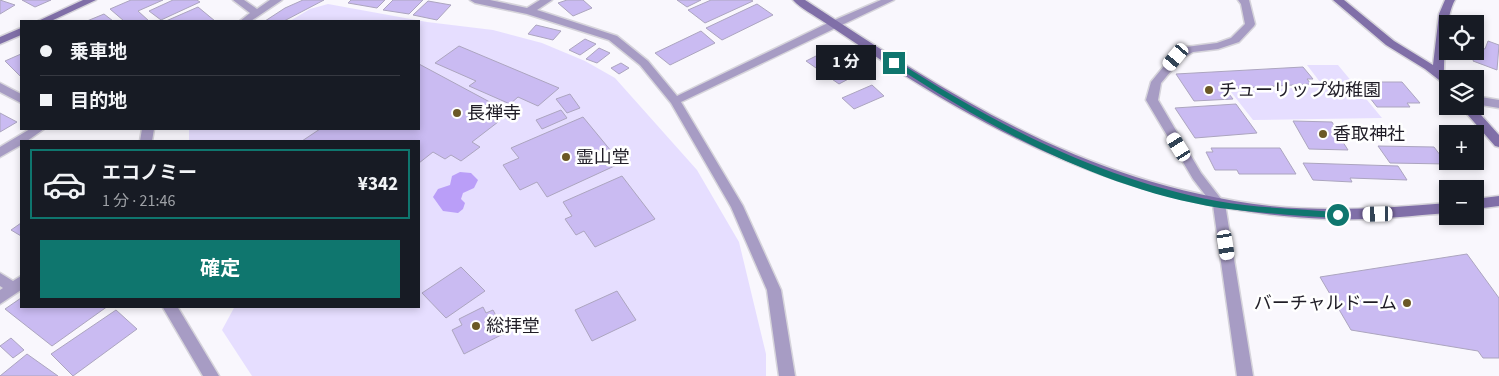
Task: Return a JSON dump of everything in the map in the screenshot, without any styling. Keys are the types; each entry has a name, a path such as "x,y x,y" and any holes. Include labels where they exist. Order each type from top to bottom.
{"street":[{"path":"45,20 92,0"},
{"path":"238,0 256,13"},
{"path":"246,20 277,0"},
{"path":"475,0 529,11 613,38 644,63 675,101 737,206 774,290 787,376"},
{"path":"529,11 547,0"},
{"path":"798,0 940,92 995,124 1048,150 1122,179 1169,194 1219,204 1280,212 1338,215 1398,214 1439,209"},
{"path":"675,101 888,0"},
{"path":"1243,0 1246,3 1250,24 1235,40 1218,46 1190,49 1176,57 1156,82 1152,100 1197,176 1219,204 1246,376"},
{"path":"1338,0 1352,9 1391,43 1439,74"},
{"path":"1439,74 1438,55 1443,28 1442,16 1450,0"},
{"path":"0,41 20,31"},
{"path":"0,87 20,98"},
{"path":"1484,102 1499,104"},
{"path":"1474,115 1499,143"},
{"path":"21,140 36,130"},
{"path":"0,153 20,140"},
{"path":"1484,203 1499,202"},
{"path":"0,278 17,285"},
{"path":"0,298 17,285"},
{"path":"170,308 211,376"}],"shaded area":[{"path":"328,4 416,20 292,20 310,9"},
{"path":"420,21 493,30 542,43 585,61 615,78 697,170 739,242 766,354 766,376 252,376 222,330 234,308 420,308 420,140 189,140 189,130 420,130"},
{"path":"1307,65 1338,65 1382,118 1253,120 1231,92 1323,86"},
{"path":"460,172 471,173 478,180 474,188 463,193 461,199 465,203 463,209 458,213 443,211 433,197 438,189 450,185 452,176"}],"building":[{"path":"0,0 15,5 0,14"},
{"path":"22,0 51,0 35,7"},
{"path":"131,0 163,0 138,11 148,20 123,20 110,9"},
{"path":"173,0 197,0 200,2 161,20 149,11"},
{"path":"303,0 324,0 286,20 267,20 285,8"},
{"path":"351,0 385,0 377,8 348,3"},
{"path":"393,0 423,0 409,14 383,10"},
{"path":"567,0 583,0 592,8 573,16 558,3"},
{"path":"677,0 701,0 687,7"},
{"path":"711,0 753,1 705,23 688,10"},
{"path":"428,1 451,5 437,20 413,15"},
{"path":"757,4 773,15 722,40 706,28"},
{"path":"198,7 214,20 168,20"},
{"path":"104,14 112,20 89,20"},
{"path":"536,25 561,31 553,40 528,34"},
{"path":"701,31 715,43 670,65 655,53"},
{"path":"585,39 596,44 580,55 569,50"},
{"path":"1488,41 1499,45 1497,70 1473,61 1484,60"},
{"path":"459,46 559,88 538,106 518,97 510,104 469,86 476,81 435,63"},
{"path":"599,48 610,53 597,63 586,59"},
{"path":"20,54 20,76 5,61"},
{"path":"820,54 854,76 839,84 806,61"},
{"path":"621,63 629,68 619,74 611,68"},
{"name":"長禅寺","path":"420,65 501,108 489,117 498,122 472,142 480,147 461,161 451,155 445,159 433,152 420,162 420,140 304,140 318,130 420,130"},
{"path":"1303,67 1313,79 1307,79 1311,84 1225,89 1233,99 1194,101 1176,74"},
{"path":"1368,82 1402,82 1420,103 1407,103 1410,107 1377,107 1363,89 1374,89"},
{"path":"872,85 884,96 854,109 842,98"},
{"path":"570,94 580,108 567,113 556,99"},
{"path":"1236,104 1257,133 1195,138 1175,108"},
{"path":"561,110 567,118 542,129 536,120"},
{"path":"0,113 17,122 0,132"},
{"path":"583,117 621,163 547,197 537,182 520,190 503,165 519,158 511,148"},
{"path":"1293,121 1332,122 1336,129 1344,129 1351,139 1341,139 1348,150 1309,149"},
{"path":"1378,146 1434,147 1439,154 1439,164 1390,163"},
{"path":"1211,148 1280,148 1296,174 1239,174 1237,170 1215,170 1206,152 1213,152"},
{"path":"1303,163 1398,166 1407,180 1350,178 1352,182 1313,180"},
{"path":"622,176 655,219 595,247 584,231 576,235 565,219 572,216 563,202"},
{"path":"20,224 20,235 11,230"},
{"path":"1467,254 1499,298 1499,358 1483,358 1478,351 1351,330 1320,277"},
{"path":"461,267 485,291 446,318 422,293"},
{"path":"617,291 636,320 592,341 575,310"},
{"path":"20,299 20,308 105,308 52,346 5,309"},
{"path":"483,307 486,313 493,310 505,333 464,354 452,330 462,325 459,319"},
{"path":"116,310 137,329 73,376 51,354"},
{"path":"11,338 24,350 13,358 0,346"},
{"path":"27,354 58,376 0,376"}],"place":[{"name":"チューリップ幼稚園","path":"1209,90"},
{"name":"長禅寺","path":"457,113"},
{"name":"香取神社","path":"1323,134"},
{"name":"霊山堂","path":"566,157"},
{"name":"バーチャルドーム","path":"1407,303"},
{"name":"総拝堂","path":"476,326"}],"route":[{"path":"894,63 995,124 1048,150 1104,173 1169,194 1219,204 1280,212 1338,215"}]}
